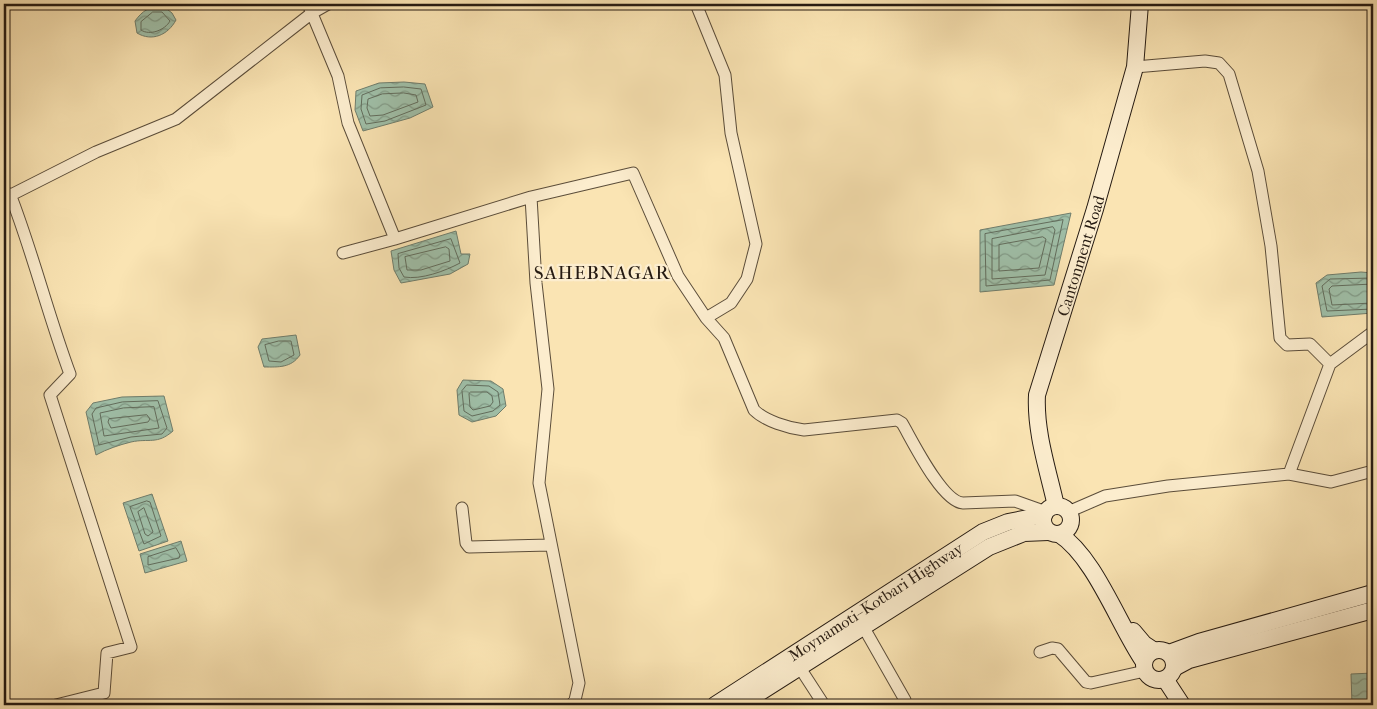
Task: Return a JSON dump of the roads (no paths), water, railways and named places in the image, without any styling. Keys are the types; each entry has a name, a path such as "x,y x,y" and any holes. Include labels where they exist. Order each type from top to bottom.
{"main road":[{"name":"Cantonment Road","path":"1056,520 1036,409 1037,395 1095,209 1135,67 1140,4"},
{"name":"Moynamoti–Kotbari Highway","path":"740,705 989,547 1056,520"},
{"name":"Moynamoti–Kotbari Highway","path":"715,705 983,532 1008,522 1056,520"},
{"path":"1056,520 1158,664 1182,705"},
{"path":"1158,664 1199,642 1373,593"},
{"path":"1158,664 1189,660 1373,610"}],"street":[{"path":"56,705 104,693 107,654 131,647 50,395 70,374 47,310 28,242 7,197 96,152 176,119 310,8 328,4"},
{"path":"696,4 725,75 731,133 756,244 747,279 730,303 706,318"},
{"path":"310,8 338,76 348,124 395,239"},
{"path":"1135,67 1204,61 1219,63 1230,74 1258,171 1271,246 1280,338 1287,345 1310,344 1330,364"},
{"path":"343,253 531,197 633,173 678,276 706,318 724,338 754,410 759,415 794,429 804,430 897,420 902,423 926,468 955,501 963,503 1016,501 1056,520 1105,496 1168,486 1289,474 1331,482 1373,471"},
{"path":"531,197 536,283 548,389 539,483 579,683 575,700 571,705"},
{"path":"1289,474 1330,364 1373,332"},
{"path":"462,508 466,543 469,547 550,545"},
{"path":"864,628 905,700 906,705"},
{"path":"1040,652 1052,648 1058,649 1086,682 1091,683 1158,664"},
{"path":"800,668 824,705"}],"water":[{"path":"163,6 172,13 176,20 169,30 154,37 143,36 137,33 135,21 141,14 150,8"},
{"path":"404,82 425,84 433,107 410,118 363,131 355,110 356,91 379,83"},
{"path":"1071,213 1054,285 980,292 980,230"},
{"path":"456,231 461,254 470,254 468,264 450,274 401,283 394,270 391,251"},
{"path":"1361,272 1373,273 1373,313 1322,317 1316,283 1327,275"},
{"path":"296,335 300,355 293,362 284,366 264,367 258,347 262,339"},
{"path":"463,380 491,381 503,389 506,406 496,416 472,422 459,415 457,390"},
{"path":"164,396 173,431 157,440 131,442 113,447 96,455 86,412 93,403 122,397"},
{"path":"152,494 168,541 139,551 123,503"},
{"path":"181,541 187,561 145,573 140,554"},
{"path":"1373,673 1373,705 1352,705 1351,674"}],"district":[{"name":"SAHEBNAGAR","path":"602,272"}]}
